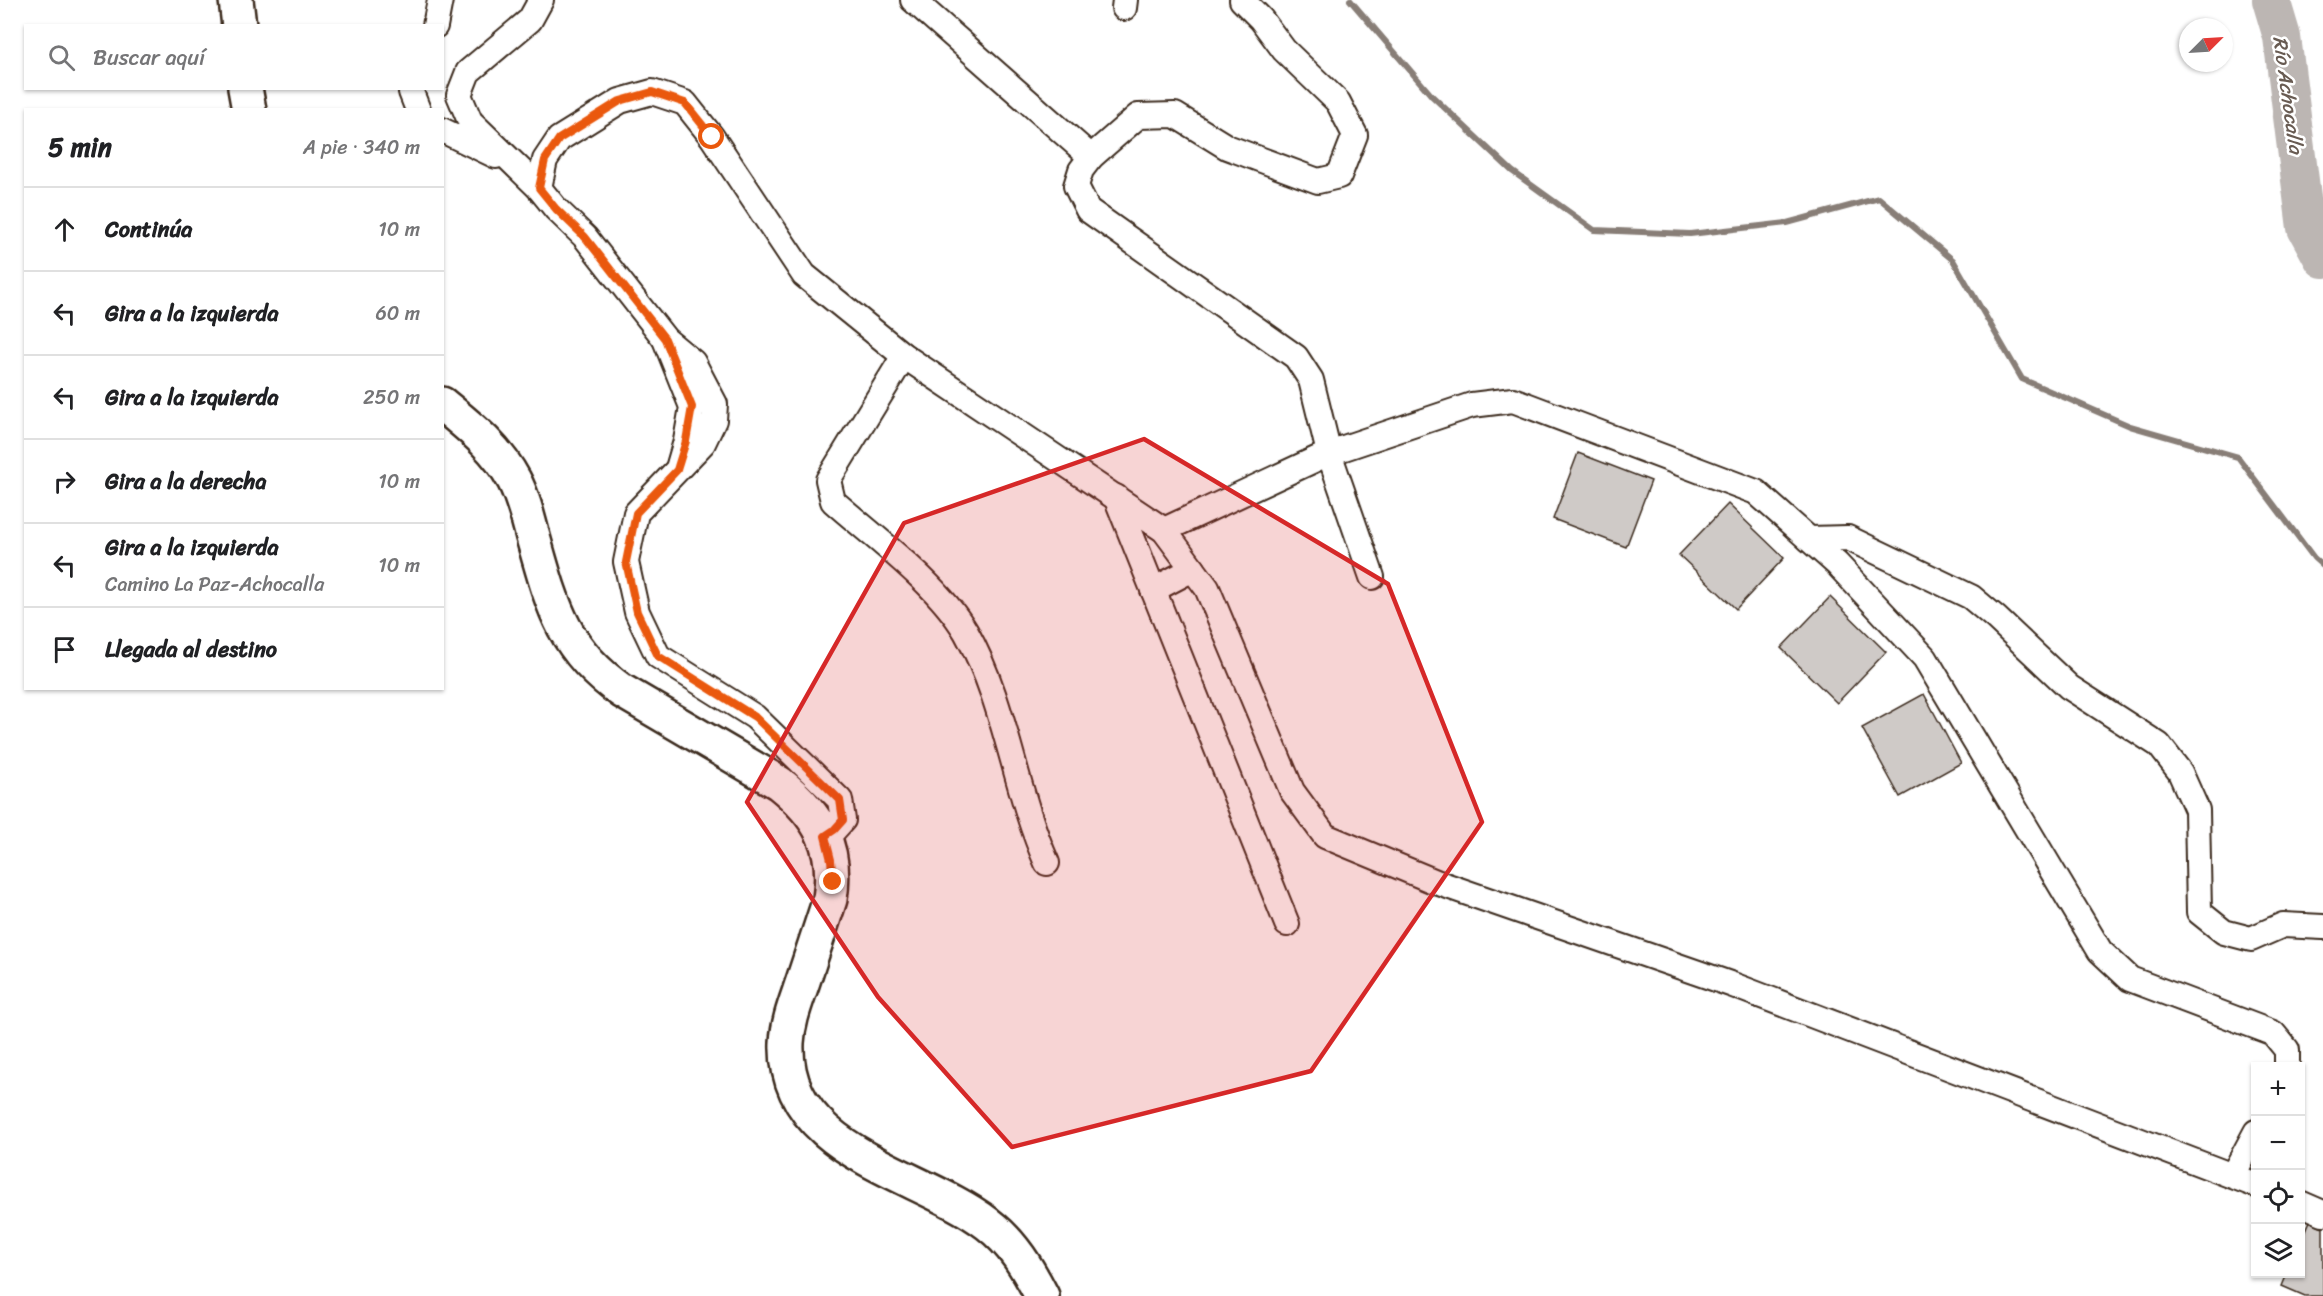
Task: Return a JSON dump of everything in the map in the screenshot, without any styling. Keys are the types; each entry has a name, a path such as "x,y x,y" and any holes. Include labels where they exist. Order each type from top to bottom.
{"main road":[{"path":"236,0 239,24"},
{"path":"246,90 249,108"},
{"path":"444,406 490,445 516,483 528,516 551,603 578,652 603,678 622,691 779,783 813,815 825,836 833,882 830,899 790,1021 789,1068 806,1109 819,1127 841,1144 955,1203 988,1224 1012,1246 1028,1269 1042,1296"}],"street":[{"path":"435,24 441,0"},
{"path":"541,0 530,20 468,72 459,95 470,121 539,188 556,209 585,237 665,339 693,362 715,404 714,420 703,443 636,513 626,562 637,612 658,656 755,717 840,800 843,820 825,836"},
{"path":"913,0 1091,156"},
{"path":"1242,0 1284,50 1338,102 1355,135 1339,176 1318,181 1227,147 1175,115 1138,116 1091,156 1081,170 1076,186 1088,210 1296,357 1311,380 1329,453 1372,577"},
{"path":"412,90 417,108"},
{"path":"539,188 545,160 559,139 620,101 652,92 685,103 712,137 804,275 904,356 1164,530 1207,588 1292,791 1325,836 1436,882 1733,985 2251,1183"},
{"path":"444,131 515,165"},
{"path":"904,356 828,480 833,501 932,588 965,631 991,687 1033,832 1047,863"},
{"path":"1164,530 1329,453 1472,405 1514,400 1756,492 1837,564 1925,657 2100,951 2130,979 2273,1034 2287,1050 2288,1062"},
{"path":"1116,497 1287,924"},
{"path":"1809,539 1848,538 1971,597 2069,687 2159,745 2180,772 2197,810 2199,912 2224,932 2251,939 2283,925 2323,927"},
{"path":"1153,590 1193,569"},
{"path":"2234,1175 2251,1142"},
{"path":"2305,1205 2323,1213"}],"highlighted area":[{"path":"1144,439 1388,584 1482,822 1311,1071 1012,1147 878,997 747,802 904,523"}],"building":[{"path":"1578,453 1651,481 1626,547 1553,519"},
{"path":"1728,504 1784,558 1736,609 1679,555"},
{"path":"1830,597 1886,652 1837,703 1781,648"},
{"path":"1924,694 1961,763 1900,797 1862,728"},
{"path":"2310,1221 2323,1227 2323,1296 2305,1296 2282,1286 2285,1278 2305,1278 2305,1232"}],"waterway":[{"path":"1350,0 1432,96 1512,171 1594,230 1690,234 1787,223 1879,198 1953,260 2022,379 2130,426 2238,457 2314,558 2323,566"},
{"name":"Río Achocalla","path":"2271,0 2282,37 2306,228 2323,259"}],"route":[{"path":"712,137 685,103 652,92 620,101 559,139 545,160 539,188 556,209 585,237 665,339 692,407 686,441 677,470 636,513 626,562 637,612 658,656 755,717 840,800 843,820 825,836 833,882"}]}
